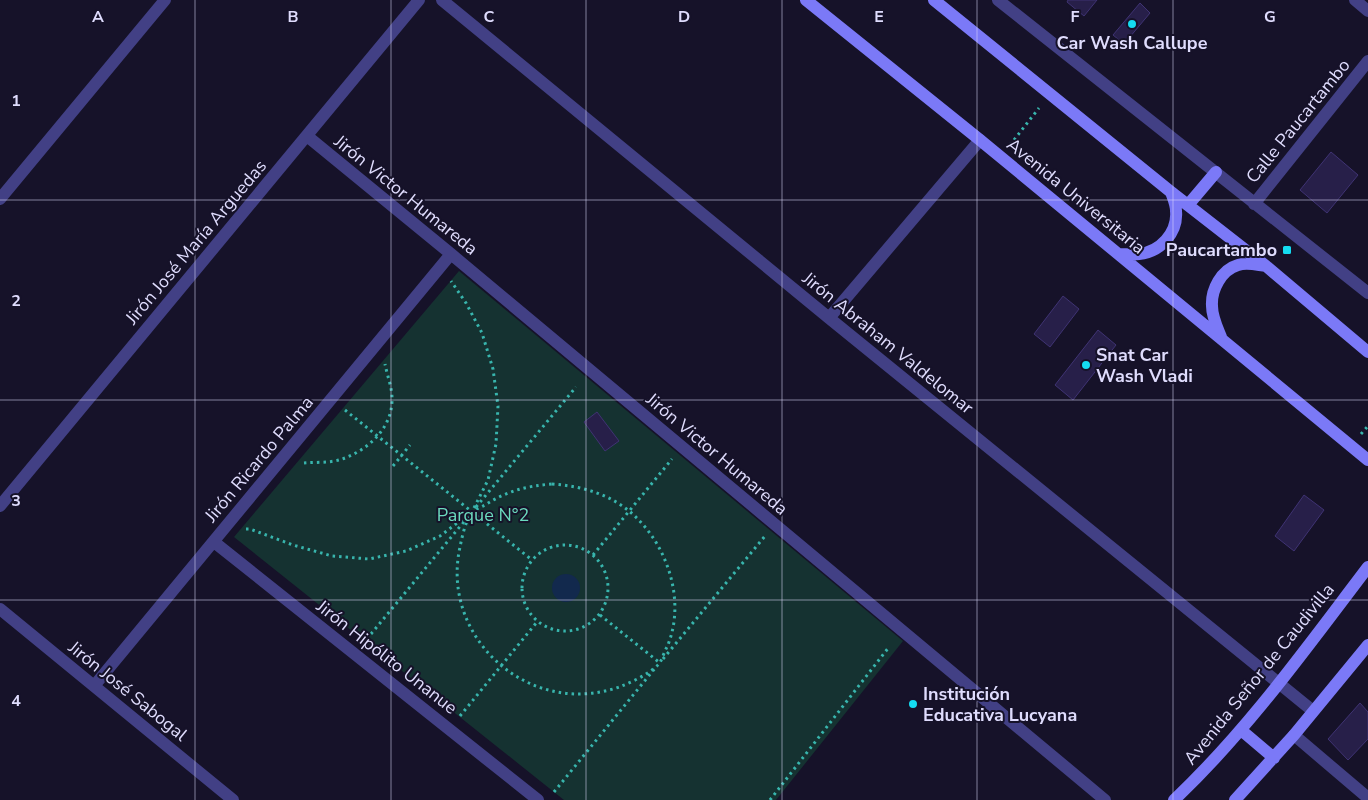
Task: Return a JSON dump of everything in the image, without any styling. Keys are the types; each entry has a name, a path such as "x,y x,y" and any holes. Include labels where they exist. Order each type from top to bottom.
{"main road":[{"name":"Avenida Universitaria","path":"806,0 1001,157 1368,460"},
{"path":"937,1 1171,192 1266,266 1368,352"},
{"path":"1188,205 1216,172"},
{"path":"1119,254 1138,254 1153,251 1164,243 1172,232 1176,221 1176,209 1171,192"},
{"path":"1222,339 1213,317 1212,306 1213,294 1219,280 1238,265 1266,266"},
{"name":"Avenida Señor de Caudivilla","path":"1174,800 1240,730 1279,683 1368,567"},
{"path":"1236,800 1294,735 1368,644"},
{"path":"1240,730 1274,758"}],"street":[{"path":"0,199 165,0"},
{"name":"Jirón José María Arguedas","path":"0,506 419,0"},
{"name":"Jirón Abraham Valdelomar","path":"442,0 829,318 1313,711"},
{"path":"998,0 1368,293"},
{"path":"1355,0 1368,11"},
{"name":"Calle Paucartambo","path":"1254,204 1368,61"},
{"name":"Jirón Victor Humareda","path":"307,136 1105,800"},
{"path":"829,318 980,140"},
{"name":"Jirón Ricardo Palma","path":"94,686 451,254"},
{"name":"Jirón Hipólito Unanue","path":"214,542 538,800"},
{"name":"Jirón José Sabogal","path":"0,609 233,800"},
{"path":"1294,735 1368,798"}],"path":[{"path":"1001,157 1050,94"},
{"path":"225,528 250,530 332,556 369,559 406,551 440,536 472,512 511,491 552,484 573,486 593,491 612,499 644,525 666,561 675,601 674,621 670,640 660,663 624,685 605,691 584,694 564,693 543,689 524,681 501,666 478,640 468,622 461,602 457,581 458,560 461,540 472,512 488,480 496,444 498,406 493,369 482,334 466,303 440,268"},
{"path":"304,463 337,461 359,452 378,436 390,417 392,397 385,364"},
{"path":"371,634 576,386"},
{"path":"332,399 532,560"},
{"path":"393,466 410,445"},
{"path":"593,555 682,447"},
{"path":"552,794 774,524"},
{"path":"557,545 572,545 587,550 593,555 606,573 609,588 606,603 600,615 589,625 569,632 549,629 537,622 528,612 523,599 521,585 524,572 532,560 543,550 557,545"},
{"path":"600,615 660,663"},
{"path":"449,729 537,622"},
{"path":"770,800 889,647"}],"green space":[{"name":"Parque N°2","path":"459,271 903,641 776,800 564,800 234,537"}],"water":[{"path":"566,574 576,578 580,588 576,598 566,602 556,598 552,588 556,578"}],"building":[{"path":"1068,0 1097,0 1084,16 1067,2"},
{"name":"Car Wash Callupe","path":"1140,3 1150,13 1124,44 1113,35"},
{"path":"1331,152 1358,175 1327,213 1300,190"},
{"path":"1063,296 1079,309 1050,347 1034,334"},
{"name":"Snat Car Wash Vladi","path":"1098,330 1116,345 1073,400 1055,385"},
{"path":"597,412 619,441 605,451 584,422"},
{"path":"1304,495 1324,510 1294,551 1275,536"},
{"path":"1360,703 1368,712 1368,739 1348,760 1328,739"}],"place":[{"name":"Car Wash Callupe","path":"1132,24"},
{"name":"Paucartambo","path":"1287,250"},
{"name":"Snat Car Wash Vladi","path":"1086,365"},
{"name":"Institución Educativa Lucyana","path":"913,704"}]}
